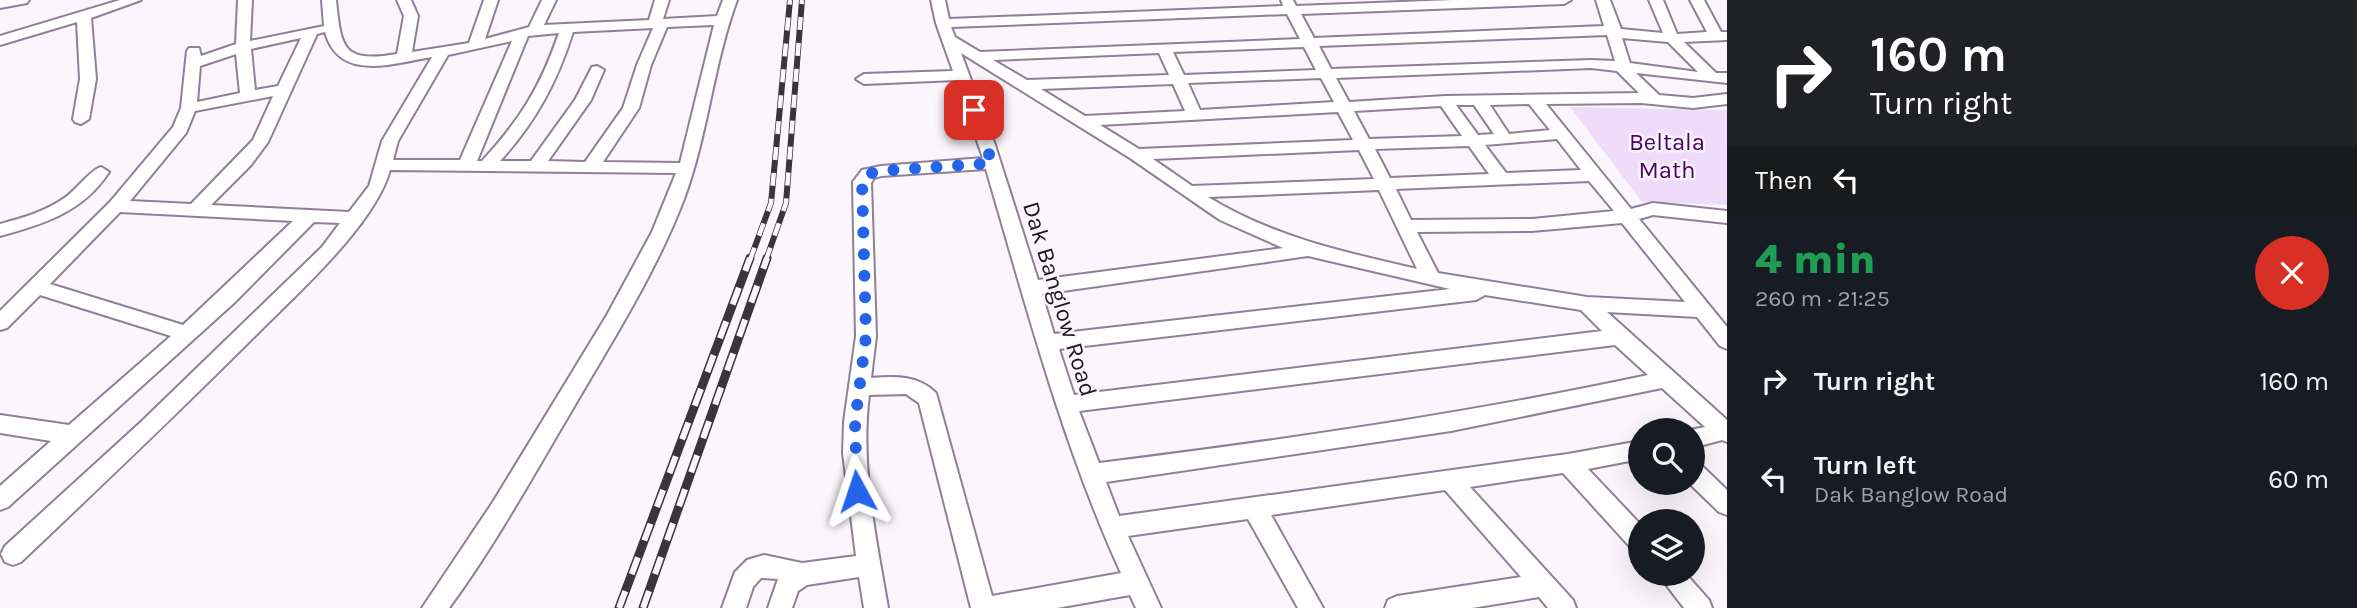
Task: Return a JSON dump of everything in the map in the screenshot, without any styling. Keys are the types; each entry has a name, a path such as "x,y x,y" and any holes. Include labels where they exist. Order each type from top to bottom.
{"street":[{"path":"0,4 22,0"},
{"path":"0,41 134,0"},
{"path":"245,0 242,47 248,97"},
{"path":"329,0 336,46 354,60 368,62 403,59 475,46 529,31 722,20"},
{"path":"403,59 411,16 404,0"},
{"path":"475,46 491,0"},
{"path":"466,166 529,31 549,0"},
{"path":"590,167 621,127 631,108 658,23 662,0"},
{"path":"434,608 474,550 624,302 668,216 687,168 722,20 730,0"},
{"name":"Dak Banglow Road","path":"938,0 1032,288 1066,404 1112,528 1149,608"},
{"path":"979,56 1309,41 1564,0"},
{"path":"1603,0 1623,66 1629,77 1654,99"},
{"path":"1656,0 1672,38 1720,78"},
{"path":"1697,0 1722,36"},
{"path":"946,31 1290,6 1411,25 1614,32 1672,38 1722,36"},
{"path":"1290,6 1385,184 1431,279"},
{"path":"81,119 88,79 84,15"},
{"path":"1411,25 1444,69 1505,139"},
{"path":"0,323 116,206 180,129 189,108 193,57 331,26"},
{"path":"486,166 517,132 542,98 568,27"},
{"path":"195,211 260,142 311,31"},
{"path":"946,31 979,56 1136,154 1226,216 1308,250 1431,279 1587,304 1703,310"},
{"path":"1222,45 1238,76"},
{"path":"1164,48 1195,115"},
{"path":"13,554 272,310 328,252 377,187 390,141 442,52"},
{"path":"1023,85 1572,64 1623,66 1677,76 1720,78"},
{"path":"535,167 583,100 597,71"},
{"path":"864,79 962,75"},
{"path":"189,108 285,89"},
{"path":"1082,121 1472,101 1654,99 1693,103 1727,99"},
{"path":"1534,100 1727,341"},
{"path":"1445,102 1501,179"},
{"path":"1136,154 1505,139 1562,134"},
{"path":"876,608 854,453 855,422 866,336 862,182 868,174 881,171 992,163"},
{"path":"384,165 687,168"},
{"path":"0,230 46,216 72,204 89,190 101,172"},
{"path":"1188,192 1594,175"},
{"path":"116,206 355,218"},
{"path":"1405,226 1532,225 1629,216 1653,209 1727,217"},
{"path":"0,500 245,282 308,217"},
{"path":"1032,288 1136,276 1308,250"},
{"path":"37,287 187,334"},
{"path":"1049,342 1496,290"},
{"path":"1587,304 1619,337 1726,431"},
{"path":"1066,404 1619,337"},
{"path":"1091,474 1242,455 1436,425 1665,379"},
{"path":"860,387 911,386 922,390 929,399 983,608"},
{"path":"0,424 73,435"},
{"path":"1705,436 1726,431"},
{"path":"1112,528 1628,452"},
{"path":"1568,463 1628,528"},
{"path":"1450,480 1564,608"},
{"path":"1705,484 1727,505"},
{"path":"1255,509 1311,608"},
{"path":"734,608 745,575 761,566 803,574 868,565"},
{"path":"780,608 788,584 803,574"},
{"path":"991,608 1137,582"},
{"path":"1396,608 1544,584"},
{"path":"1681,586 1700,608"}],"green space":[{"name":"Beltala Math","path":"1570,107 1727,110 1727,205 1642,202"}],"railway":[{"path":"750,260 771,203 790,0"},
{"path":"766,260 786,203 802,0"},
{"path":"619,608 750,258"},
{"path":"643,608 767,258"}],"route":[{"path":"857,491 855,422 866,336 862,182 868,174 881,171 992,163 974,110"}]}
